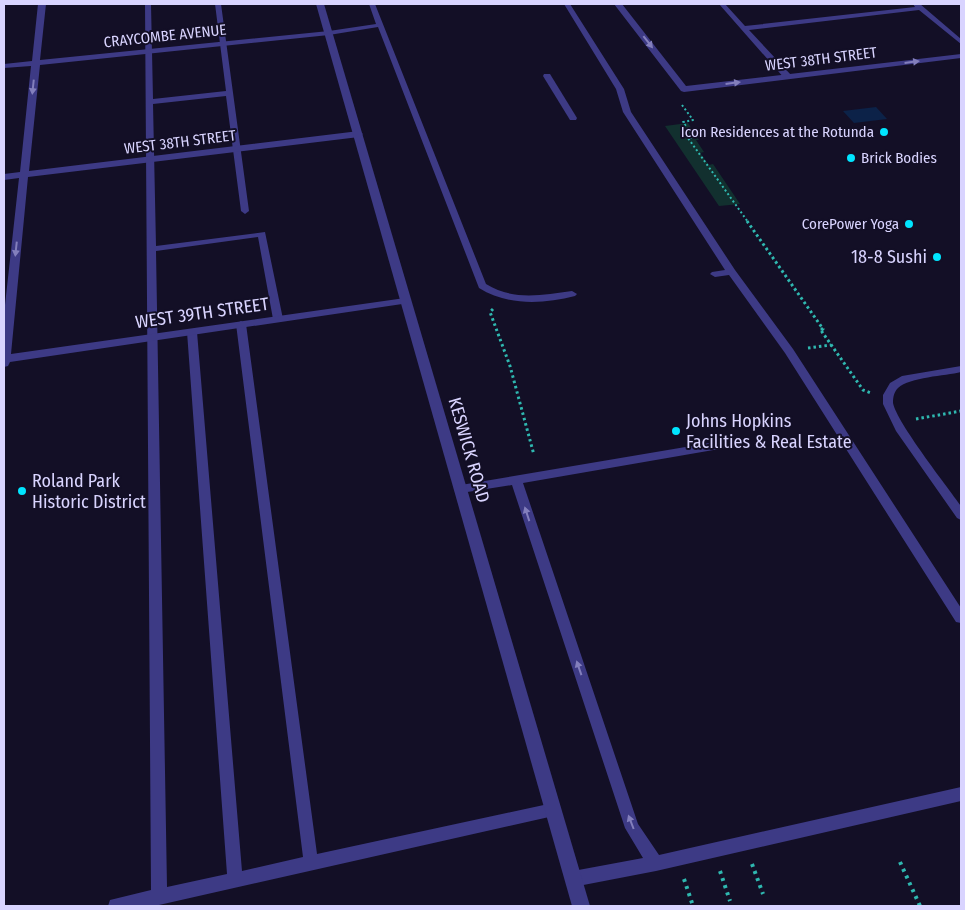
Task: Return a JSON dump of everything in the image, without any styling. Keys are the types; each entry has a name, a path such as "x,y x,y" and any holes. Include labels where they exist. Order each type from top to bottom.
{"street":[{"path":"4,363 42,4"},
{"name":"KESWICK ROAD","path":"320,4 581,906"},
{"name":"WEST 38TH STREET","path":"618,4 684,89 961,56"},
{"name":"CRAYCOMBE AVENUE","path":"4,66 329,33"},
{"name":"WEST 38TH STREET","path":"4,177 359,134"},
{"name":"WEST 39TH STREET","path":"4,359 405,301"}],"lane":[{"path":"148,4 160,897"},
{"path":"218,4 245,211"},
{"path":"372,4 482,286 501,296 520,300 572,294"},
{"path":"567,4 620,89 627,112 731,272 788,352 961,618"},
{"path":"722,4 788,77"},
{"path":"744,28 919,6 961,42"},
{"path":"329,33 380,25"},
{"path":"548,76 573,118"},
{"path":"150,102 229,93"},
{"path":"152,249 262,234 278,319"},
{"path":"714,274 731,272"},
{"path":"241,324 311,863"},
{"path":"192,332 235,880"},
{"path":"961,369 906,379 894,386 888,395 888,404 900,428 961,515"},
{"path":"461,489 721,444"},
{"path":"516,480 632,828 656,863"},
{"path":"573,879 656,863 961,794"},
{"path":"116,906 553,810"}],"path":[{"path":"683,107 693,120 683,122 694,137 688,138 823,329 820,329 863,390"},
{"path":"497,305 490,312 510,366 534,455"},
{"path":"802,349 830,345"},
{"path":"918,427 912,419 961,411"},
{"path":"745,843 763,894"},
{"path":"712,850 730,901"},
{"path":"900,862 920,906"},
{"path":"684,878 693,906"}],"green space":[{"path":"688,123 704,152 700,153 709,165 713,164 740,204 719,206 665,126"}],"water":[{"path":"876,107 887,119 854,123 843,111"}],"place":[{"name":"Icon Residences at the Rotunda","path":"884,132"},
{"name":"Brick Bodies","path":"851,158"},
{"name":"CorePower Yoga","path":"909,224"},
{"name":"18-8 Sushi","path":"937,257"},
{"name":"Johns Hopkins Facilities & Real Estate","path":"676,431"},
{"name":"Roland Park Historic District","path":"22,491"}]}
